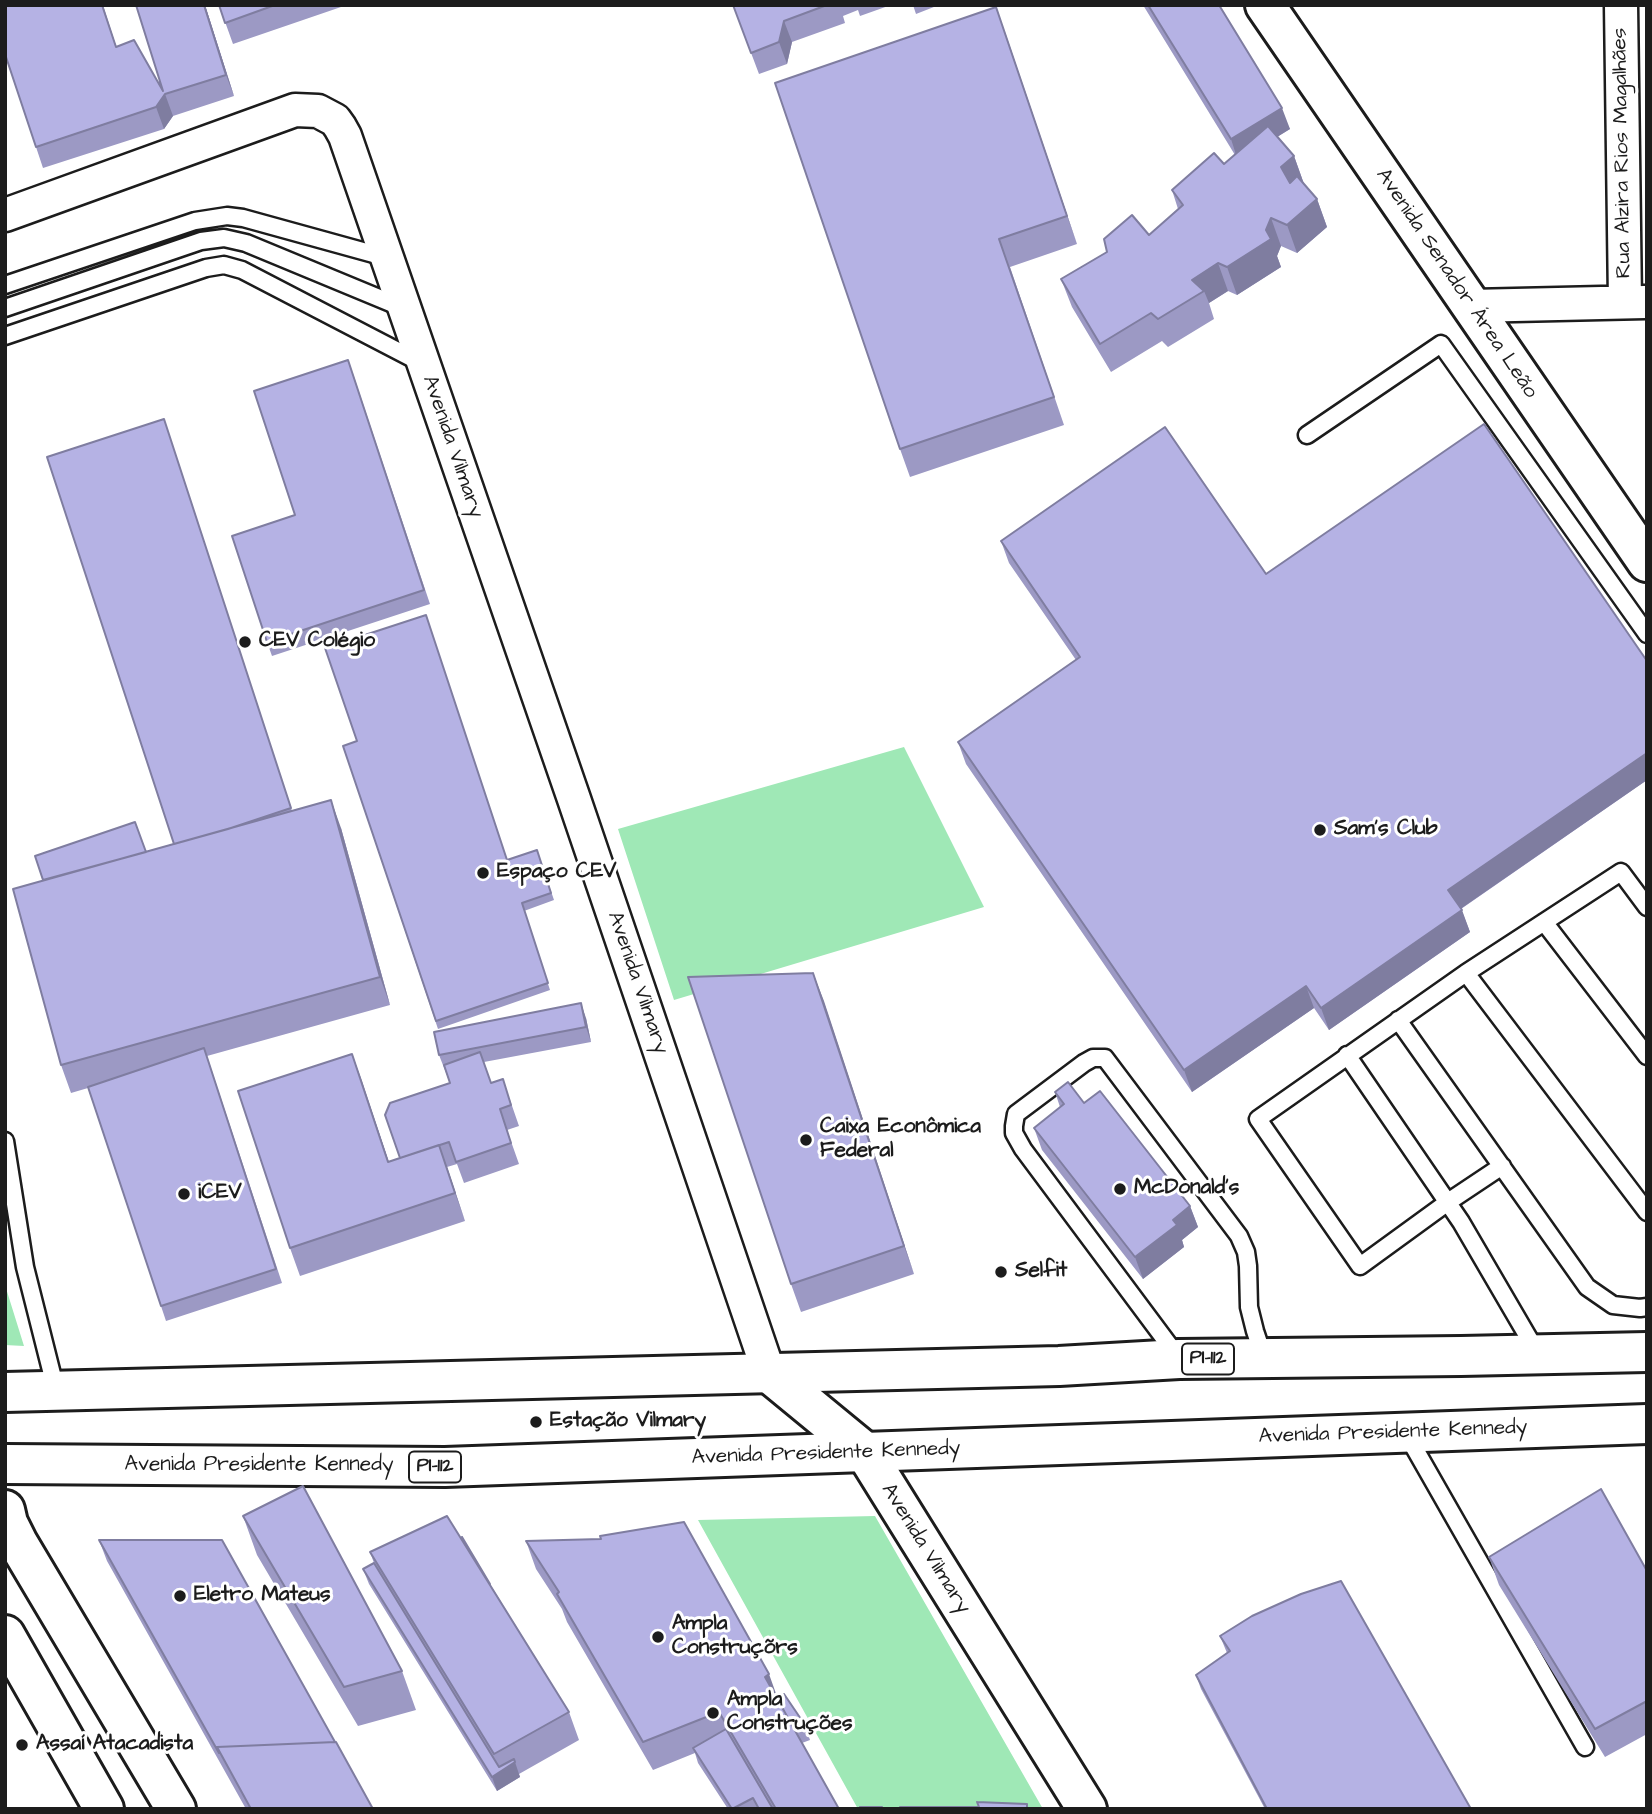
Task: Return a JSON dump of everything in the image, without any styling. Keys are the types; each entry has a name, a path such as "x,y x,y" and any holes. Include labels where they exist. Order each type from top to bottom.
{"main road":[{"name":"Avenida Senador Área Leão","path":"1265,5 1647,562"},
{"name":"PI-112","path":"5,1392 1059,1366 1179,1359 1647,1352"},
{"name":"Avenida Vilmary","path":"769,1373 865,1452 1087,1809"},
{"name":"Avenida Presidente Kennedy","path":"5,1464 445,1467 1647,1424"},
{"path":"5,1510 18,1543 176,1809"},
{"path":"5,1635 104,1809"}],"street":[{"name":"Rua Alzira Rios Magalhães","path":"1621,5 1636,302"},
{"name":"Avenida Vilmary","path":"5,215 295,110 318,111 335,120 340,127 574,799 769,1373"},
{"path":"1471,306 1636,302"}],"lane":[{"path":"5,285 195,221 227,216 243,218 387,258"},
{"path":"5,309 201,241 224,238 246,243 405,309"},
{"path":"5,336 206,268 224,265 242,270 423,364"},
{"path":"1307,435 1441,344 1647,634"},
{"path":"1502,1166 1360,1266 1258,1119 1466,973 1621,872 1647,907"},
{"path":"1544,922 1647,1056"},
{"path":"1466,973 1647,1212"},
{"path":"1398,1020 1587,1287 1614,1305 1647,1307"},
{"path":"1347,1055 1461,1222 1538,1354"},
{"path":"1179,1359 1023,1149 1014,1133 1016,1114 1093,1058 1105,1058 1239,1236 1246,1252 1248,1266 1249,1307 1265,1358"},
{"path":"5,1140 25,1267 57,1390"},
{"path":"1405,1433 1585,1747"}],"green space":[{"path":"904,747 984,907 674,1000 618,829"},
{"path":"5,1285 24,1346 5,1345"},
{"path":"875,1516 1043,1809 858,1809 698,1520"}],"building":[{"path":"5,5 102,5 116,47 134,40 163,91 136,5 204,5 226,75 165,94 156,107 36,147 5,54"},
{"path":"219,5 275,5 225,23"},
{"path":"733,5 827,5 784,21 779,42 751,53"},
{"path":"1148,5 1219,5 1282,108 1231,139"},
{"path":"996,7 1067,216 999,239 1054,397 900,449 775,83"},
{"path":"1268,126 1294,156 1281,167 1290,183 1297,176 1317,199 1287,225 1271,218 1266,230 1271,239 1227,267 1218,263 1192,280 1204,291 1158,319 1151,313 1100,344 1061,279 1107,252 1104,239 1132,215 1149,235 1183,205 1172,190 1214,153 1224,164"},
{"path":"348,360 424,590 267,642 232,536 295,515 254,391"},
{"path":"164,419 291,808 174,844 47,457"},
{"path":"1484,424 1647,661 1647,753 1448,890 1462,910 1321,1008 1306,986 1184,1070 958,742 1080,657 1001,541 1165,427 1266,574"},
{"path":"426,615 507,860 537,850 551,893 522,903 548,983 436,1021 343,746 357,741 325,648"},
{"path":"331,800 380,977 61,1065 13,889"},
{"path":"135,822 146,852 43,880 35,856"},
{"name":"Caixa Econômica Federal","path":"813,973 904,1246 791,1284 688,977"},
{"path":"581,1003 586,1027 439,1055 434,1032"},
{"path":"204,1048 276,1269 161,1306 88,1087"},
{"path":"480,1052 491,1083 503,1079 511,1105 500,1109 511,1143 456,1162 449,1142 400,1158 385,1115 390,1103 450,1083 444,1065"},
{"path":"352,1054 388,1162 439,1145 455,1193 290,1248 238,1091"},
{"name":"McDonald's","path":"1068,1082 1084,1103 1100,1091 1190,1206 1173,1220 1177,1225 1135,1257 1034,1128 1064,1104 1055,1092"},
{"path":"303,1486 402,1671 344,1687 243,1516"},
{"path":"1601,1489 1647,1571 1647,1701 1595,1729 1489,1557"},
{"path":"447,1516 569,1712 494,1754 370,1552"},
{"name":"Ampla Construçõrs","path":"684,1522 769,1674 765,1677 839,1809 776,1809 719,1712 643,1742 557,1594 559,1592 526,1541 601,1539 600,1536"},
{"path":"462,1537 490,1584 461,1538"},
{"path":"99,1540 222,1540 335,1742 217,1747 219,1753"},
{"path":"374,1563 499,1767 514,1759 515,1762 492,1777 363,1569"},
{"path":"1341,1581 1471,1809 1267,1809 1196,1675 1230,1651 1220,1636 1252,1616 1301,1594"},
{"path":"784,1694 805,1725 794,1729 777,1698"},
{"path":"726,1729 773,1809 759,1809 753,1798 732,1809 693,1748"},
{"path":"336,1742 373,1809 251,1809 217,1747"},
{"path":"977,1802 1027,1804 1027,1809 900,1809 979,1807"},
{"path":"860,1807 882,1807 883,1809 861,1809"}],"place":[{"name":"CEV Colégio","path":"245,642"},
{"name":"Sam's Club","path":"1320,830"},
{"name":"Espaço CEV","path":"483,873"},
{"name":"Caixa Econômica Federal","path":"806,1140"},
{"name":"McDonald's","path":"1120,1189"},
{"name":"iCEV","path":"184,1194"},
{"name":"Selfit","path":"1001,1272"},
{"name":"Estação Vilmary","path":"536,1422"},
{"name":"Eletro Mateus","path":"180,1596"},
{"name":"Ampla Construçõrs","path":"658,1637"},
{"name":"Ampla Construções","path":"713,1713"},
{"name":"Assaí Atacadista","path":"22,1745"}]}
